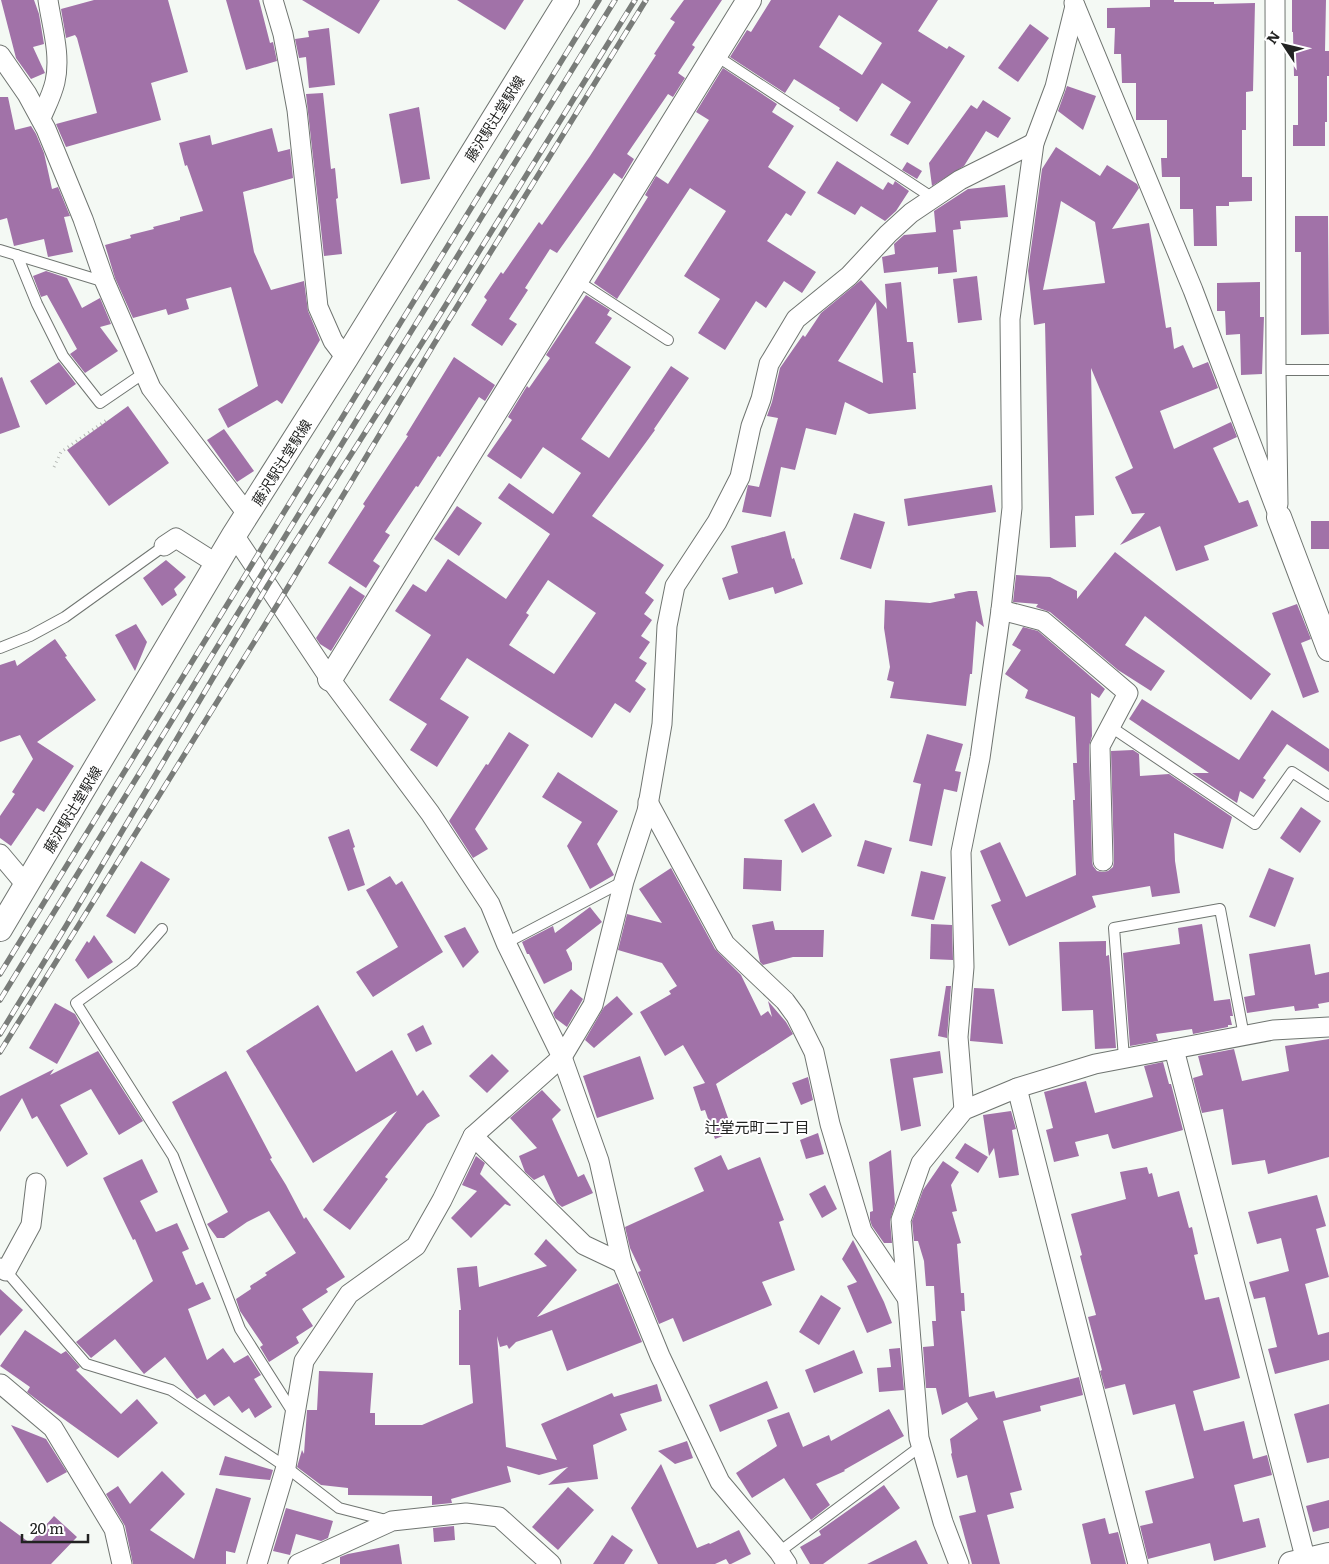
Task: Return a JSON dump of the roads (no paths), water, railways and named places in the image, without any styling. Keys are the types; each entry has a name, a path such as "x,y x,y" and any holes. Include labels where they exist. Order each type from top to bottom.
{"street":[{"path":"40,118 55,81 56,41 48,0"},
{"path":"273,0 283,34 297,110 318,307 333,341 346,358"},
{"name":"藤沢駅辻堂駅線","path":"0,929 234,535 568,0"},
{"path":"330,679 749,0"},
{"path":"1275,0 1276,370 1279,518"},
{"path":"964,1110 958,1037 964,967 961,852 980,758 1001,610 1012,508 1010,319 1034,143 1055,87 1074,3"},
{"path":"1074,3 1193,290 1329,648"},
{"path":"0,55 27,94 60,161 105,282 151,388 248,515"},
{"path":"257,1564 286,1467 304,1361 349,1294 416,1246 442,1200 473,1136 562,1057 593,1005 624,881 648,802 662,724 666,626 675,586 717,522 740,477 751,426 761,399 769,364 796,319 849,276 888,234 911,213 960,180 1034,143"},
{"path":"234,535 330,679 430,813 490,904 506,943 562,1057 599,1161 622,1263 660,1356 720,1482 779,1559"},
{"path":"164,546 176,538 217,564"},
{"path":"1001,610 1044,621 1128,693 1100,746 1103,862"},
{"path":"648,802 725,944 785,1002 796,1016 814,1052 830,1124 862,1231 908,1299"},
{"path":"0,854 27,886"},
{"path":"959,1564 943,1522 919,1438 909,1335 908,1299 901,1220 921,1163 964,1110 1018,1088 1095,1064 1124,1058 1273,1030 1329,1027"},
{"path":"1174,1049 1298,1562 1329,1555"},
{"path":"1018,1088 1138,1564"},
{"path":"473,1136 584,1245 622,1263"},
{"path":"3,1270 31,1226 36,1183"},
{"path":"1,1384 53,1428 114,1529 122,1564"},
{"path":"298,1564 392,1521 466,1513 500,1517 551,1564"}],"lane":[{"path":"715,55 933,198"},
{"path":"0,250 105,282"},
{"path":"18,254 37,304 63,356 100,403 144,373"},
{"path":"576,280 668,340"},
{"path":"1276,370 1329,370"},
{"path":"0,648 30,636 65,617 164,546"},
{"path":"1111,727 1255,824 1292,772 1329,796"},
{"path":"506,943 624,881"},
{"path":"1124,1058 1114,928 1220,909 1244,1036"},
{"path":"162,929 133,962 76,1003 173,1156 240,1329 294,1415"},
{"path":"3,1270 86,1364 171,1390 286,1467 339,1508 392,1521"},
{"path":"779,1559 921,1446"}],"railway":[{"path":"0,974 599,0"},
{"path":"0,1000 615,0"},
{"path":"0,1034 268,585 429,332 635,0"},
{"path":"0,1052 279,602 434,344 646,0"}],"district":[{"name":"辻堂元町二丁目","path":"757,1126"}]}
